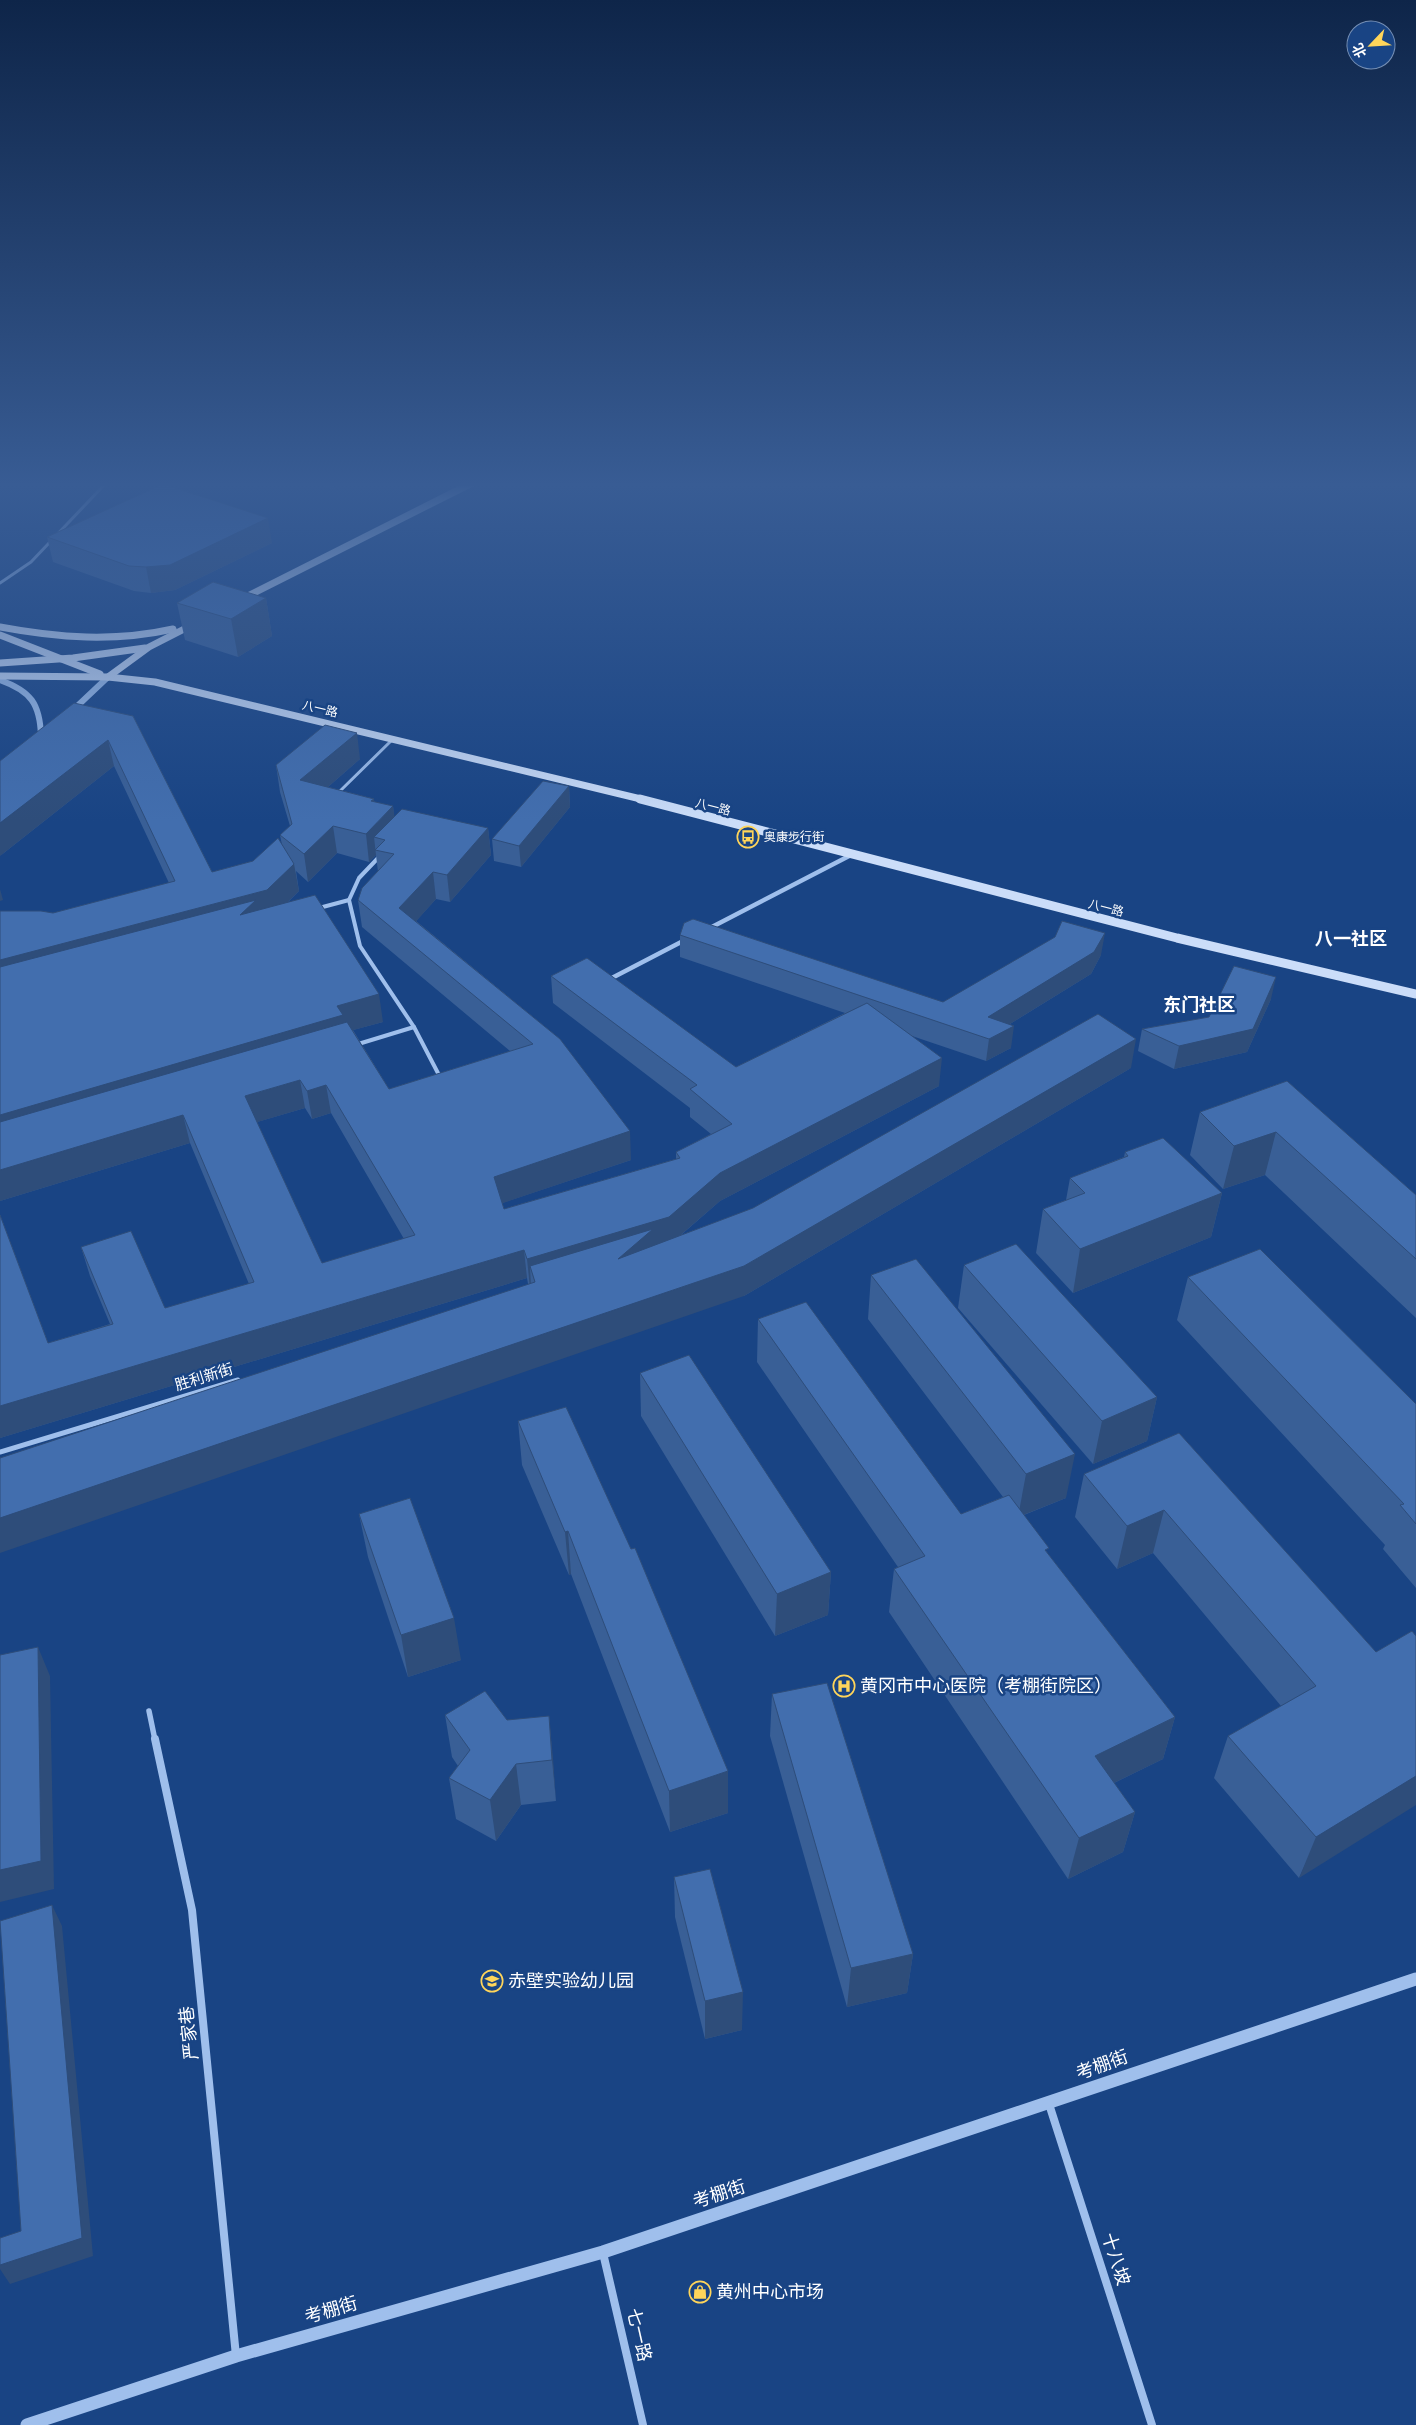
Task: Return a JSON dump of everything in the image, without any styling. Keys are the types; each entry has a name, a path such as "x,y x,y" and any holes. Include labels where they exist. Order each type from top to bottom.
{"main road":[{"path":"229,606 248,596"},
{"path":"0,635 108,677 149,647 202,619"},
{"path":"0,626 79,638 125,637 160,633 194,624"},
{"path":"3,662 67,661 107,656 149,647"},
{"path":"3,662 38,676"},
{"name":"八一路","path":"0,678 38,676 108,677 155,682 394,738 1177,938 1416,994"}],"street":[{"path":"68,715 108,677"},
{"path":"0,678 25,690 36,704 41,718 41,736"},
{"path":"34,740 48,730"},
{"path":"335,796 394,738"},
{"path":"551,786 558,779"},
{"path":"386,850 359,878 349,900 360,946 414,1027 445,1085"},
{"path":"705,930 853,854"},
{"path":"311,910 349,900"},
{"path":"600,984 688,939"},
{"path":"348,1047 414,1027"},
{"name":"胜利新街","path":"0,1452 248,1377"},
{"name":"严家巷","path":"149,1710 192,1910 236,2356"},
{"name":"考棚街","path":"27,2425 236,2356 603,2252 1049,2104 1200,2050 1416,1978"},
{"name":"十八坡","path":"1049,2104 1152,2425"},
{"name":"七一路","path":"603,2252 643,2425"}],"building":[{"path":"189,596 260,596 266,598 231,619 177,603"},
{"path":"74,703 133,716 212,872 253,861 278,838 294,864 267,890 0,960 0,911 41,911 53,913 175,881 108,740 0,823 0,761"},
{"path":"325,725 357,733 300,780 374,799 371,801 393,806 366,834 333,826 304,854 280,835 292,824 276,765"},
{"path":"543,781 569,786 519,846 492,839"},
{"path":"402,809 488,828 447,875 433,872 399,908 560,1039 630,1131 494,1177 504,1209 680,1158 676,1152 732,1124 690,1089 697,1085 551,976 587,958 736,1067 867,1003 942,1058 720,1173 669,1217 527,1259 524,1250 0,1406 0,1215 48,1343 113,1324 81,1247 131,1231 165,1308 254,1282 183,1115 0,1170 0,1122 347,1022 389,1089 533,1044 358,900 362,888 394,854 375,850 385,840 374,837","holes":["300,1080 307,1091 326,1085 415,1235 322,1263 245,1096"]},
{"path":"315,895 379,994 337,1006 343,1015 0,1115 0,967 256,900 240,915"},
{"path":"693,919 943,1002 1055,937 1062,921 1105,933 1094,952 988,1017 1014,1026 989,1039 680,935 684,923"},
{"path":"1234,966 1276,977 1253,1029 1179,1046 1142,1029 1209,1017"},
{"path":"1098,1014 1136,1039 744,1266 0,1518 0,1458 535,1282 530,1266 653,1229 618,1259 753,1208"},
{"path":"1287,1081 1416,1195 1416,1259 1276,1132 1234,1146 1200,1112"},
{"path":"1163,1138 1222,1193 1080,1249 1043,1209 1085,1193 1070,1178 1128,1156 1125,1152"},
{"path":"1016,1244 1157,1397 1102,1421 964,1265"},
{"path":"1260,1249 1416,1404 1416,1524 1400,1505 1404,1504 1188,1277"},
{"path":"916,1259 1075,1454 1026,1474 871,1275"},
{"path":"806,1302 961,1514 1009,1495 1049,1548 1045,1550 1175,1717 1095,1756 1135,1812 1079,1838 894,1569 925,1556 758,1319"},
{"path":"689,1355 831,1572 777,1594 640,1373"},
{"path":"566,1407 631,1549 635,1548 728,1771 669,1791 568,1531 565,1532 518,1421"},
{"path":"1179,1433 1376,1652 1412,1631 1416,1636 1416,1776 1316,1837 1228,1736 1316,1686 1164,1510 1127,1526 1084,1474"},
{"path":"410,1498 454,1618 401,1635 359,1514"},
{"path":"38,1647 41,1861 0,1870 0,1655"},
{"path":"827,1683 913,1954 851,1968 772,1694"},
{"path":"485,1691 507,1720 549,1716 552,1760 516,1764 490,1800 449,1778 470,1750 445,1715"},
{"path":"710,1869 743,1992 705,2001 674,1877"},
{"path":"52,1905 82,2238 0,2265 0,2238 21,2231 0,1921"}],"place":[{"name":"奥康步行街","path":"748,837"},
{"name":"黄冈市中心医院（考棚街院区）","path":"844,1686"},
{"name":"赤壁实验幼儿园","path":"492,1981"},
{"name":"黄州中心市场","path":"700,2292"}],"district":[{"name":"八一社区","path":"1351,939"},
{"name":"东门社区","path":"1199,1005"}]}
